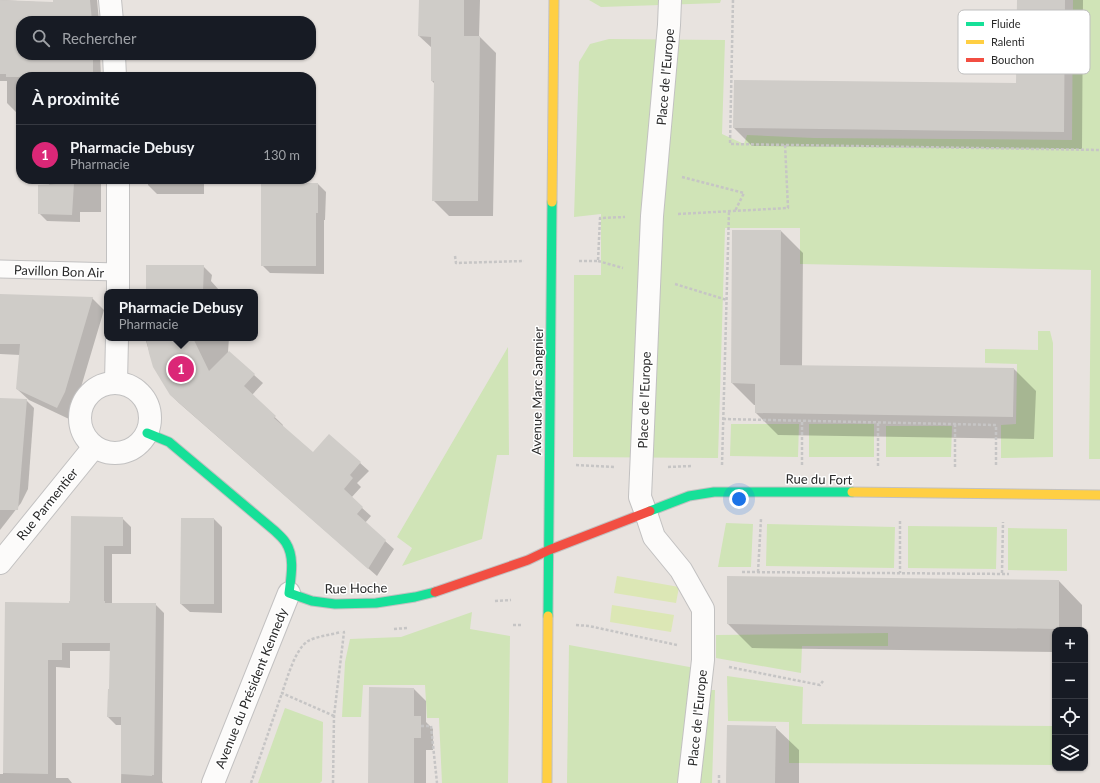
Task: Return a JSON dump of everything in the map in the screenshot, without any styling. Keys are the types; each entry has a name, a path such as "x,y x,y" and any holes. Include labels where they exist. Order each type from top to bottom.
{"street":[{"path":"110,0 112,16"},
{"name":"Avenue Marc Sangnier","path":"547,783 554,0"},
{"name":"Place de l'Europe","path":"670,0 670,25 652,216 640,497 654,537 681,570 703,609 703,660 689,783"},
{"path":"114,60 115,72"},
{"path":"118,184 118,282"},
{"path":"116,382 117,341"},
{"path":"116,382 133,387 140,392 149,408 151,416 147,433 138,446 124,453 108,453 94,447 85,436 80,424 81,410 86,397 96,388 109,383 116,382"},
{"path":"147,433 169,442 275,531 285,542 290,555 291,574 289,593"},
{"name":"Rue Parmentier","path":"0,563 94,447"},
{"name":"Rue du Fort","path":"549,550 703,492 1100,495"},
{"name":"Rue Hoche","path":"289,593 312,601 335,604 396,601 437,591 528,560 549,550"},
{"name":"Avenue du Président Kennedy","path":"213,783 289,593"}],"lane":[{"name":"Pavillon Bon Air","path":"0,269 118,282"}],"path":[{"path":"733,0 730,144 1100,150"},
{"path":"455,256 456,263 598,261 600,218 788,208 785,144"},
{"path":"657,171 744,193 735,211"},
{"path":"715,465 722,465 729,211"},
{"path":"723,420 996,424 996,467"},
{"path":"802,421 802,465"},
{"path":"878,422 878,466"},
{"path":"955,424 955,467"},
{"path":"550,463 641,469 692,466"},
{"path":"758,572 761,519"},
{"path":"900,521 900,573"},
{"path":"1002,573 1003,522"},
{"path":"742,572 1010,574"},
{"path":"495,601 510,600"},
{"path":"513,625 548,624 589,626 679,646 703,660 722,666 820,685 823,681"},
{"path":"391,629 413,626"},
{"path":"333,783 334,716 344,632"},
{"path":"334,716 282,693 295,656 308,642 322,636 352,632"},
{"path":"421,726 431,726 437,783"}],"green space":[{"path":"589,0 721,0 720,3 601,7"},
{"path":"1073,0 1100,0 1100,459 1089,459 1091,270 800,264 800,228 725,228 718,458 573,457 574,275 601,275 601,214 574,217 579,62 590,44 609,39 725,40 722,134 744,144 747,135 814,138 1072,140 1072,74 1090,74 1090,10 1073,10"},
{"path":"1038,331 1050,331 1053,343 1053,457 1001,458 1001,425 1016,424 1017,364 985,363 985,349 1038,350"},
{"path":"508,347 509,455 497,455 482,539 402,566 412,548 397,537"},
{"path":"731,424 799,424 798,457 730,456"},
{"path":"809,424 874,424 874,457 809,457"},
{"path":"886,426 952,426 951,457 886,457"},
{"path":"726,523 753,524 751,567 718,567"},
{"path":"767,524 895,527 894,568 766,566"},
{"path":"908,526 997,527 996,569 908,568"},
{"path":"1008,528 1067,529 1067,571 1008,570"},
{"path":"617,576 679,587 676,603 614,593"},
{"path":"612,605 674,615 671,632 610,622"},
{"path":"472,612 470,629 510,636 508,783 442,783 439,718 427,718 425,685 363,685 361,717 342,717 345,662 350,639 401,637"},
{"path":"888,633 888,646 802,646 801,673 716,658 716,635"},
{"path":"569,645 695,668 680,783 567,783"},
{"path":"727,676 803,687 802,724 1052,726 1052,765 789,763 789,722 728,721"},
{"path":"709,690 715,690 712,783 698,783"},
{"path":"285,708 323,722 322,781 320,783 258,783"}],"building":[{"path":"0,0 53,2 53,0 90,0 92,16 16,16 16,60 93,60 93,72 16,72 16,77 6,77 6,74 0,74"},
{"path":"419,0 464,0 464,36 480,36 478,201 432,201 434,81 431,81 431,37 418,36"},
{"path":"1017,0 1065,0 1065,10 1017,10"},
{"path":"1016,74 1064,74 1064,132 733,128 734,80 1016,83"},
{"path":"318,183 318,213 316,213 316,266 261,266 261,184"},
{"path":"74,184 72,215 38,214 38,185"},
{"path":"732,230 781,230 780,365 1014,368 1013,417 755,413 755,384 731,383"},
{"path":"146,265 204,265 203,289 146,289"},
{"path":"0,294 93,297 65,392 57,408 16,389 20,344 0,344"},
{"path":"147,341 194,341 209,371 229,351 255,374 244,386 276,416 274,418 313,452 329,434 361,462 350,475 353,478 344,489 363,507 357,514 386,540 368,569 170,395 153,367"},
{"path":"0,398 27,399 18,510 0,510"},
{"path":"71,516 123,517 123,546 104,546 104,601 105,603 156,603 154,775 152,776 121,774 121,717 107,717 110,643 62,643 62,660 48,660 48,774 3,773 5,602 69,603"},
{"path":"181,518 214,518 214,604 180,604"},
{"path":"727,576 1059,580 1059,627 1052,627 1052,629 727,624"},
{"path":"369,687 414,688 414,716 421,716 421,738 414,738 414,783 368,783"},
{"path":"727,725 776,726 775,783 726,783"}],"traffic: fast":[{"path":"548,616 552,202"},
{"path":"147,433 169,442 282,538 291,554 289,593 312,601 335,604 376,603 415,597 435,592"},
{"path":"650,511 689,496 714,492 852,492"}],"traffic: slow":[{"path":"552,202 554,0"},
{"path":"852,492 1100,495"},
{"path":"547,783 548,616"}],"traffic: jam":[{"path":"435,592 528,560 549,550 650,511"}],"place":[{"name":"Pharmacie Debusy","path":"181,369"}]}
